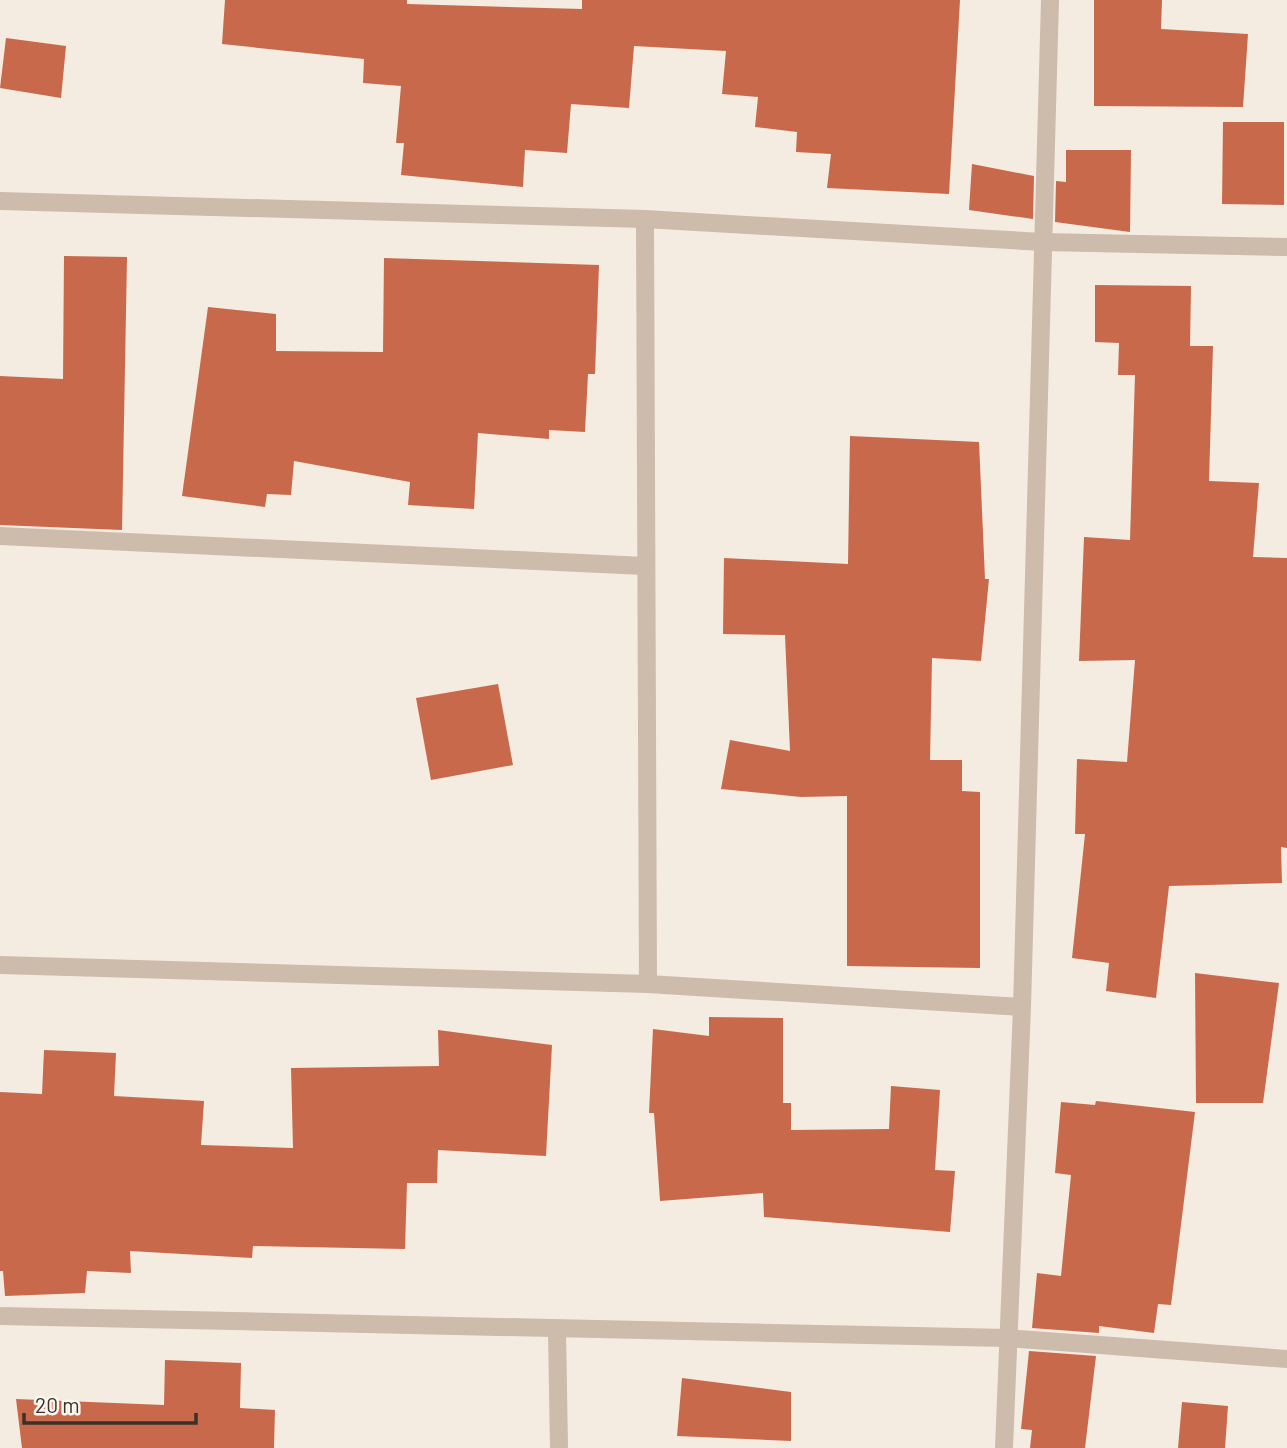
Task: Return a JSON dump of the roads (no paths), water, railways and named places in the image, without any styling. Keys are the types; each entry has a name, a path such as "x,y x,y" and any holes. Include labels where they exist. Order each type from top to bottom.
{"street":[{"path":"1004,1448 1022,1007 1050,0"},
{"path":"0,201 645,219 1042,243 1287,247"},
{"path":"645,219 648,984"},
{"path":"0,536 645,566"},
{"path":"0,965 648,984 1022,1007"},
{"path":"0,1316 556,1331 1007,1338 1287,1360"},
{"path":"556,1331 559,1448"}]}
